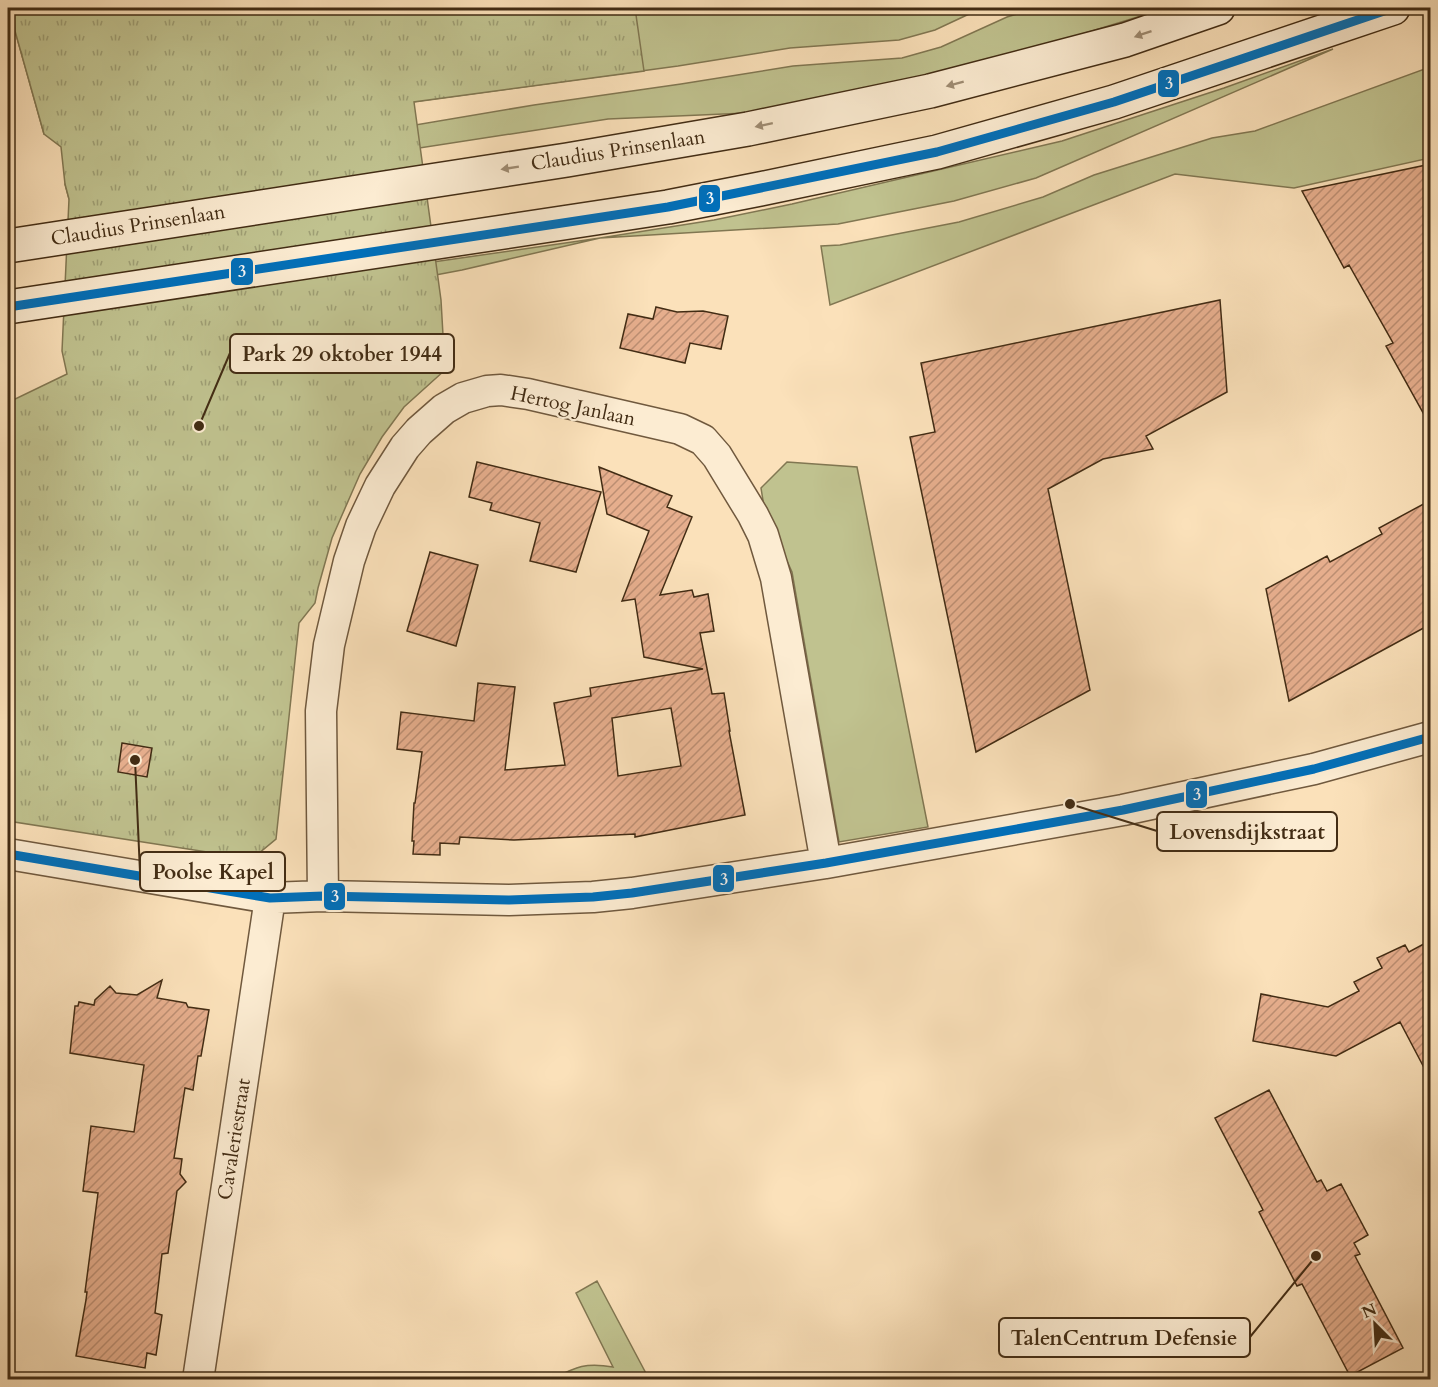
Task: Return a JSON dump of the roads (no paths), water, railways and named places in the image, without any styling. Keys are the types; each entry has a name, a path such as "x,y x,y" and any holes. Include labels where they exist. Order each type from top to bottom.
{"main road":[{"name":"Claudius Prinsenlaan","path":"8,246 567,160 748,129 930,91 1125,40 1218,8"},
{"path":"8,307 668,207 915,157 1114,102 1393,8"}],"street":[{"name":"Hertog Janlaan","path":"323,896 322,694 328,645 349,561 361,526 386,476 405,447 419,431 444,409 463,398 487,391 501,390 528,394 680,429 703,440 717,456 763,535 776,578 826,863"},
{"path":"8,854 270,898 323,896 509,900 593,897 641,892 826,863 1123,810 1314,769 1431,737"},
{"name":"Cavaleriestraat","path":"198,1380 270,898"}],"place":[{"name":"Park 29 oktober 1944","path":"199,426"},
{"name":"Poolse Kapel","path":"135,760"},
{"name":"Lovensdijkstraat","path":"1070,804"},
{"name":"TalenCentrum Defensie","path":"1316,1256"}]}
